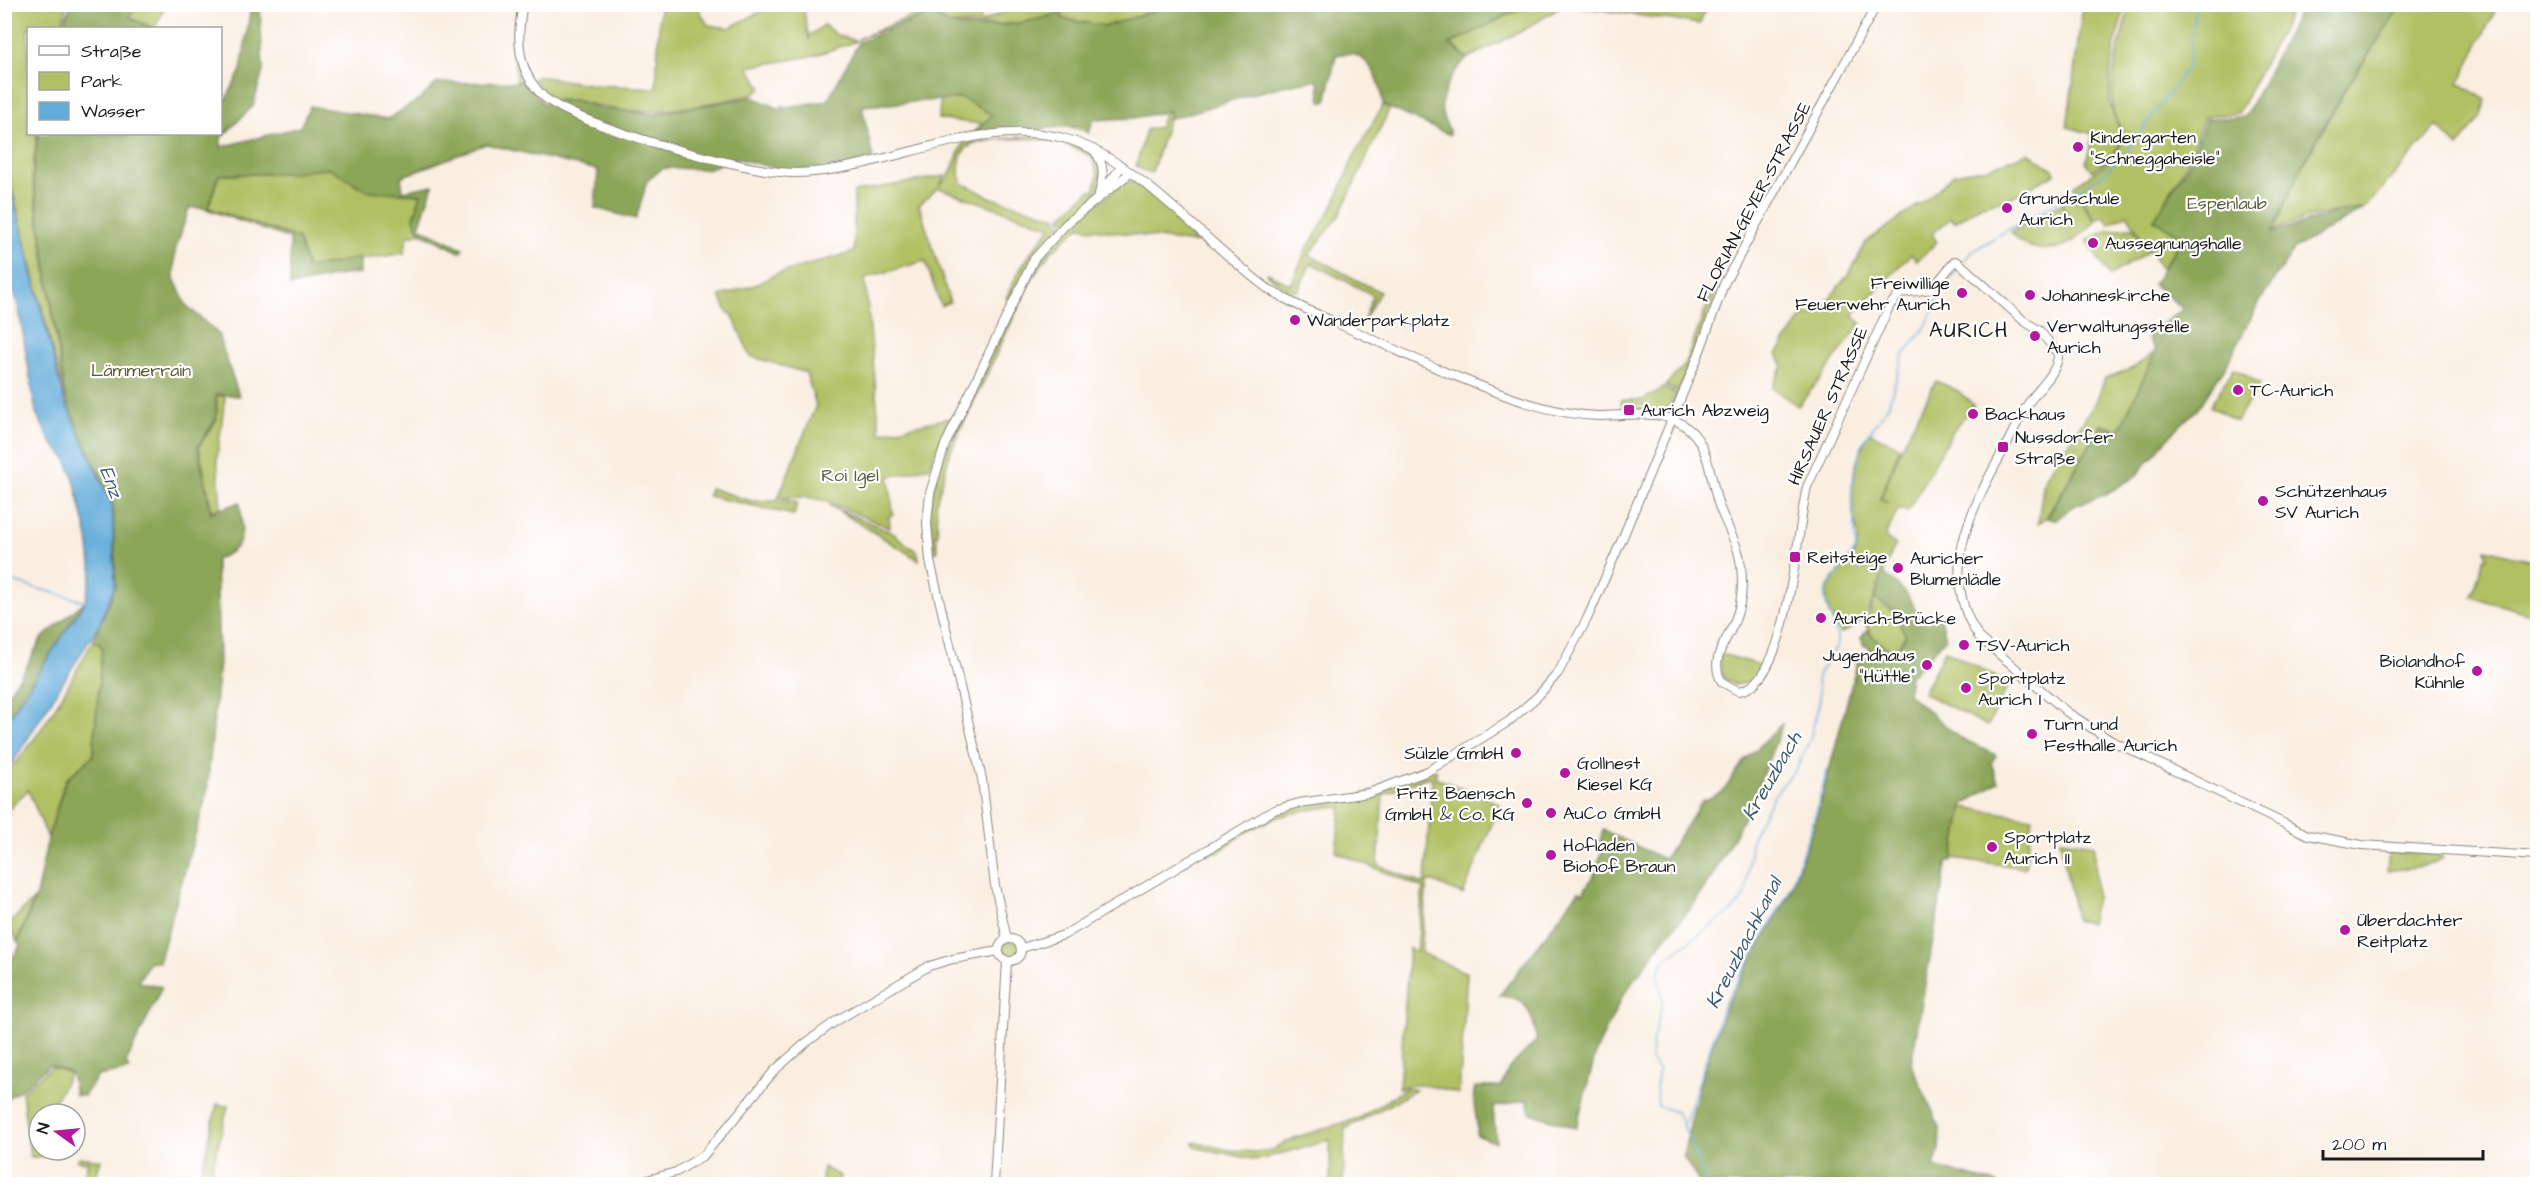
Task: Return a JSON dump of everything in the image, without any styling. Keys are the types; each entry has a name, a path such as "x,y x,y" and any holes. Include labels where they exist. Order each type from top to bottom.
{"main road":[{"path":"523,4 519,30 521,59 533,85 550,103 571,115 626,134 729,163 796,174 848,168 962,140 1017,133 1042,134 1088,145 1122,166 1269,289 1302,307 1438,369 1532,405 1594,416 1650,415 1671,419"},
{"name":"FLORIAN-GEYER-STRASSE","path":"1022,948 1064,935 1274,810 1299,803 1360,795 1416,776 1450,759 1508,722 1528,706 1558,673 1604,582 1724,284 1877,4"},
{"path":"1088,145 1099,157 1103,168 1104,179 1098,198"},
{"path":"1098,198 1122,166"},
{"path":"1007,939 995,886 982,779 930,561 928,508 932,481 945,445 1026,272 1053,236 1130,173"},
{"name":"HIRSAUER STRASSE","path":"1671,419 1688,428 1701,444 1719,505 1737,549 1742,582 1741,601 1736,619 1718,652 1716,667 1719,678 1725,685 1738,690 1747,689 1758,682 1766,670 1784,621 1791,594 1797,537 1807,487 1890,305 1901,293 1932,289 1955,261 1961,264 2025,321 2040,331 2054,345 2058,360 2021,415 1985,483 1962,545 1958,570 1960,600 1979,637 2067,712 2093,730 2308,835 2362,845 2538,856"},
{"path":"999,951 1002,943 1007,939 1016,940 1022,948 1017,960 1008,962"},
{"path":"994,1185 1008,962 999,951"},
{"path":"633,1185 676,1172 704,1155 775,1070 807,1042 836,1022 928,966 999,951"}],"green space":[{"path":"71,4 134,5 130,18 151,27 62,27"},
{"path":"1163,4 1165,7 1106,26 1063,19 1062,13 1029,22 994,25 947,24 934,12 858,39 936,5 976,5 982,22 1020,5"},
{"path":"4,5 67,5 61,27 27,27 27,135 37,135 32,176 65,399 5,160"},
{"path":"134,5 166,5 155,27 129,18"},
{"path":"519,5 516,48 526,81 517,82 512,43"},
{"path":"660,5 696,5 708,25 729,28 774,5 803,5 809,40 809,36 824,25 837,35 857,41 813,56 748,67 761,86 761,89 753,95 678,109 633,111 573,101 551,100 533,79 538,76 594,85 656,88"},
{"name":"Lämmerrain","path":"1173,5 1527,5 1450,44 1467,59 1456,70 1442,101 1443,117 1450,135 1383,105 1380,85 1371,67 1364,60 1347,54 1336,55 1326,102 1321,101 1318,80 1263,91 1168,119 1170,111 1133,118 1093,120 1089,133 1068,127 974,132 992,115 962,98 862,106 873,158 849,165 797,170 778,169 735,158 708,169 663,168 647,181 636,219 595,208 598,170 486,144 401,177 403,191 433,185 419,227 463,248 460,252 421,233 414,219 421,194 367,191 330,168 293,173 219,175 208,208 298,238 307,268 360,258 360,274 347,274 290,286 290,239 203,208 189,208 175,251 174,278 186,305 218,334 239,396 216,394 216,419 198,447 211,513 240,502 242,522 241,538 234,550 216,559 219,662 207,793 159,962 150,961 138,982 162,987 126,1063 129,1070 98,1076 84,1096 75,1095 71,1073 49,1065 23,1088 5,1100 4,972 20,946 18,942 36,896 48,838 66,780 93,756 102,646 93,641 116,586 113,505 66,400 33,176 38,135 179,135 196,138 200,135 222,135 222,107 241,70 251,6 260,7 263,71 253,106 221,138 221,147 300,127 310,106 388,119 420,99 437,83 526,82 543,103 574,100 603,109 654,114 753,97 778,108 827,101 859,42 934,13 949,24 962,26 1006,25 1062,13 1063,19 1106,26"},
{"path":"1527,5 1564,5 1522,31 1468,58 1451,44"},
{"path":"1564,5 1706,5 1700,24"},
{"path":"2083,5 2126,5 2113,52 2110,76 2111,106 2120,131 2119,146 2105,162 2092,171 2086,163 2093,134 2067,127"},
{"path":"2130,5 2295,5 2238,113 2204,117 2189,160 2154,220 2182,237 2162,269 2127,214 2109,224 2103,215 2096,220 2073,186 2107,163 2121,144 2122,135 2114,113 2112,96 2117,56"},
{"name":"Espenlaub","path":"2302,5 2401,5 2342,94 2298,173 2272,233 2337,212 2362,210 2295,248 2259,303 2227,364 2198,409 2175,430 2135,477 2104,495 2074,506 2056,520 2047,518 2101,426 2119,431 2156,351 2146,336 2183,309 2153,284 2183,237 2154,220 2191,161 2206,119 2245,117"},
{"path":"2401,5 2498,5 2459,83 2486,100 2480,118 2458,147 2437,126 2364,209 2317,216 2273,231 2299,173 2343,94"},
{"path":"962,98 993,115 983,124 939,119 940,100"},
{"path":"1383,105 1390,108 1339,216 1309,255 1380,292 1363,322 1373,295 1311,263 1298,291 1286,289 1267,275 1268,273 1291,285 1305,252 1334,204 1354,156"},
{"path":"1171,111 1152,172 1147,173 1136,166 1146,130 1160,127 1164,113"},
{"name":"Roi Igel","path":"1028,136 1071,143 1084,149 1095,157 1101,167 1101,180 1092,200 1066,221 1060,218 1090,190 1094,191 1098,174 1091,156 1061,143 1028,139 991,140 970,146 963,152 959,168 962,183 992,198 1057,217 1056,220 1063,224 1039,247 1009,300 1006,298 1020,269 1051,227 938,188 919,205 950,302 941,306 925,261 865,278 880,433 949,418 929,467 889,477 893,515 889,516 890,528 827,501 806,497 778,498 816,405 806,373 750,356 732,314 727,312 720,296 755,285 776,274 854,252 854,192 945,176 939,186 949,176 963,143"},
{"path":"2028,153 2053,169 2055,174 2008,199 1982,205 1955,222 1951,218 1932,234 1937,242 1917,261 1911,254 1853,315 1861,323 1798,406 1772,388 1783,366 1777,354 1805,313 1817,315 1852,269 1866,242 1928,198 1954,174 1987,168"},
{"path":"330,168 367,191 421,194 414,218 421,233 408,236 404,253 307,268 298,238 208,208 219,175 293,173"},
{"path":"1127,180 1139,185 1197,235 1199,240 1194,239 1195,243 1079,227 1049,254 1031,280 950,453 936,503 938,551 934,553 930,506 939,466 1036,260 1063,230"},
{"path":"2077,194 2095,221 2068,244 2052,249 2034,248 2015,238 2011,232 2061,204 2067,213 2062,203"},
{"path":"2133,227 2149,251 2109,276 2087,240 2107,231"},
{"path":"1713,290 1716,294 1679,391 1665,386 1684,366"},
{"path":"2156,351 2119,430 2101,425 2046,518 2038,523 2044,480 2096,402 2105,378 2133,368"},
{"name":"TC-Aurich","path":"2234,368 2260,384 2236,421 2210,406"},
{"path":"1936,381 1958,391 1974,405 1954,429 1907,512 1899,508 1885,537 1896,545 1869,608 1862,619 1841,633 1829,613 1826,593 1833,579 1849,562 1857,544 1852,493 1860,451 1869,432 1900,447 1880,499 1888,503 1881,498 1901,448"},
{"path":"1663,388 1677,393 1666,411 1652,411 1642,405 1621,405 1621,400 1643,400"},
{"path":"217,395 225,397 217,459 221,507 212,511 199,447 217,419"},
{"path":"710,488 751,501 793,501 797,503 794,515 708,496"},
{"path":"829,505 894,534 918,553 919,560"},
{"path":"2486,549 2537,562 2537,616 2472,597 2484,558 2487,558"},
{"path":"1883,572 1906,593 1919,616 1939,611 1946,638 1909,678 1908,694 1959,737 1996,755 1991,763 1998,782 1963,805 1952,861 1947,861 1911,1064 1940,1128 1939,1150 1934,1167 1999,1184 1700,1184 1683,1156 1700,1082 1726,1005 1789,895 1816,820 1859,656 1870,655 1869,646 1864,646 1861,638 1867,630 1887,650 1898,647 1906,637 1894,611 1875,599"},
{"path":"1875,599 1894,613 1906,634 1898,646 1892,648 1881,645 1865,624"},
{"path":"85,601 5,723 5,698 24,671 41,639"},
{"path":"93,641 102,646 93,756 65,780 48,838 28,790 5,813 5,775 31,744"},
{"name":"Sportplatz Aurich I","path":"1945,650 2009,684 1988,726 1923,693"},
{"path":"1721,654 1764,666 1753,682 1734,685 1723,678 1719,658"},
{"path":"1783,723 1751,804 1714,873 1692,907 1664,939 1622,997 1597,1049 1576,1128 1530,1113 1527,1100 1493,1107 1496,1143 1477,1135 1473,1098 1475,1087 1501,1087 1509,1068 1536,1041 1535,1029 1528,1010 1520,1001 1500,995 1579,891 1583,893 1596,871 1603,846 1599,845 1603,830 1664,859 1702,801 1723,792 1743,762"},
{"path":"1436,769 1436,778 1500,804 1463,895 1434,882 1427,882 1421,953 1467,973 1459,1094 1422,1085 1399,1088 1409,948 1417,952 1423,888 1336,852 1341,807 1306,810 1275,818 1246,832 1218,853 1217,851 1210,854 1208,852 1255,821 1292,806 1349,799","holes":["1428,777 1432,779 1425,883 1421,883 1378,865 1383,795"]},
{"name":"Sportplatz Aurich II","path":"1963,807 2033,818 2025,868 1953,858"},
{"path":"2060,840 2095,845 2096,898 2090,923 2076,920"},
{"path":"2389,852 2439,854 2443,858 2429,865 2387,871"},
{"path":"34,899 17,941 8,925"},
{"path":"1007,941 1015,941 1020,946 1018,957 1007,959 1002,954 1002,946"},
{"path":"51,1067 70,1073 54,1102 27,1102 27,1133 22,1092"},
{"path":"1406,1088 1416,1090 1345,1129 1343,1184 1330,1184 1330,1140 1258,1160 1198,1148 1193,1144 1194,1142 1225,1149 1254,1152 1272,1150 1294,1138 1359,1118"},
{"path":"217,1104 228,1106 211,1173 201,1172"},
{"path":"87,1158 101,1160 94,1184 82,1184"},
{"path":"823,1167 840,1176 839,1184 822,1184"}],"water":[{"path":"5,165 64,400 112,505 115,584 99,625 13,762 5,769 5,723 85,602 92,573 88,538 74,479 66,459 51,442 36,413 19,310 5,265"}],"waterway":[{"name":"Kreuzbach","path":"1962,263 1973,251 2100,177 2127,151 2188,66 2196,4"},
{"name":"Kreuzbach","path":"1708,1184 1676,1112 1658,1106 1656,1087 1659,1071 1651,1059 1652,1042 1663,1002 1658,975 1665,959 1733,910 1745,896 1752,837 1774,795 1797,768 1810,740 1820,699 1817,682 1819,673 1837,646 1837,636 1825,599 1827,588 1856,549 1852,490 1861,445 1888,406 1903,356 1925,328 1943,287 1959,267"},
{"path":"10,581 87,602"},
{"name":"Kreuzbachkanal","path":"1684,1127 1724,1004 1788,894 1814,819 1827,771"}],"place":[{"name":"Kindergarten \"Schneggaheisle\"","path":"2078,147"},
{"name":"Grundschule Aurich","path":"2007,208"},
{"name":"Aussegnungshalle","path":"2093,243"},
{"name":"Freiwillige Feuerwehr Aurich","path":"1962,293"},
{"name":"Johanneskirche","path":"2030,295"},
{"name":"Wanderparkplatz","path":"1295,320"},
{"name":"Verwaltungsstelle Aurich","path":"2035,336"},
{"name":"TC-Aurich","path":"2238,390"},
{"name":"Aurich Abzweig","path":"1629,410"},
{"name":"Backhaus","path":"1973,414"},
{"name":"Nussdorfer Straße","path":"2003,447"},
{"name":"Schützenhaus SV Aurich","path":"2263,501"},
{"name":"Reitsteige","path":"1795,557"},
{"name":"Auricher Blumenlädle","path":"1898,568"},
{"name":"Aurich-Brücke","path":"1821,618"},
{"name":"TSV-Aurich","path":"1964,645"},
{"name":"Jugendhaus \"Hüttle\"","path":"1927,665"},
{"name":"Biolandhof Kühnle","path":"2477,671"},
{"name":"Sportplatz Aurich I","path":"1966,688"},
{"name":"Turn und Festhalle Aurich","path":"2032,734"},
{"name":"Sülzle GmbH","path":"1516,753"},
{"name":"Gollnest Kiesel KG","path":"1565,773"},
{"name":"Fritz Baensch GmbH & Co. KG","path":"1527,803"},
{"name":"AuCo GmbH","path":"1551,813"},
{"name":"Sportplatz Aurich II","path":"1992,847"},
{"name":"Hofladen Biohof Braun","path":"1551,855"},
{"name":"Überdachter Reitplatz","path":"2345,930"}],"district":[{"name":"AURICH","path":"1969,330"}],"water label":[{"name":"Enz","path":"111,482"}]}
